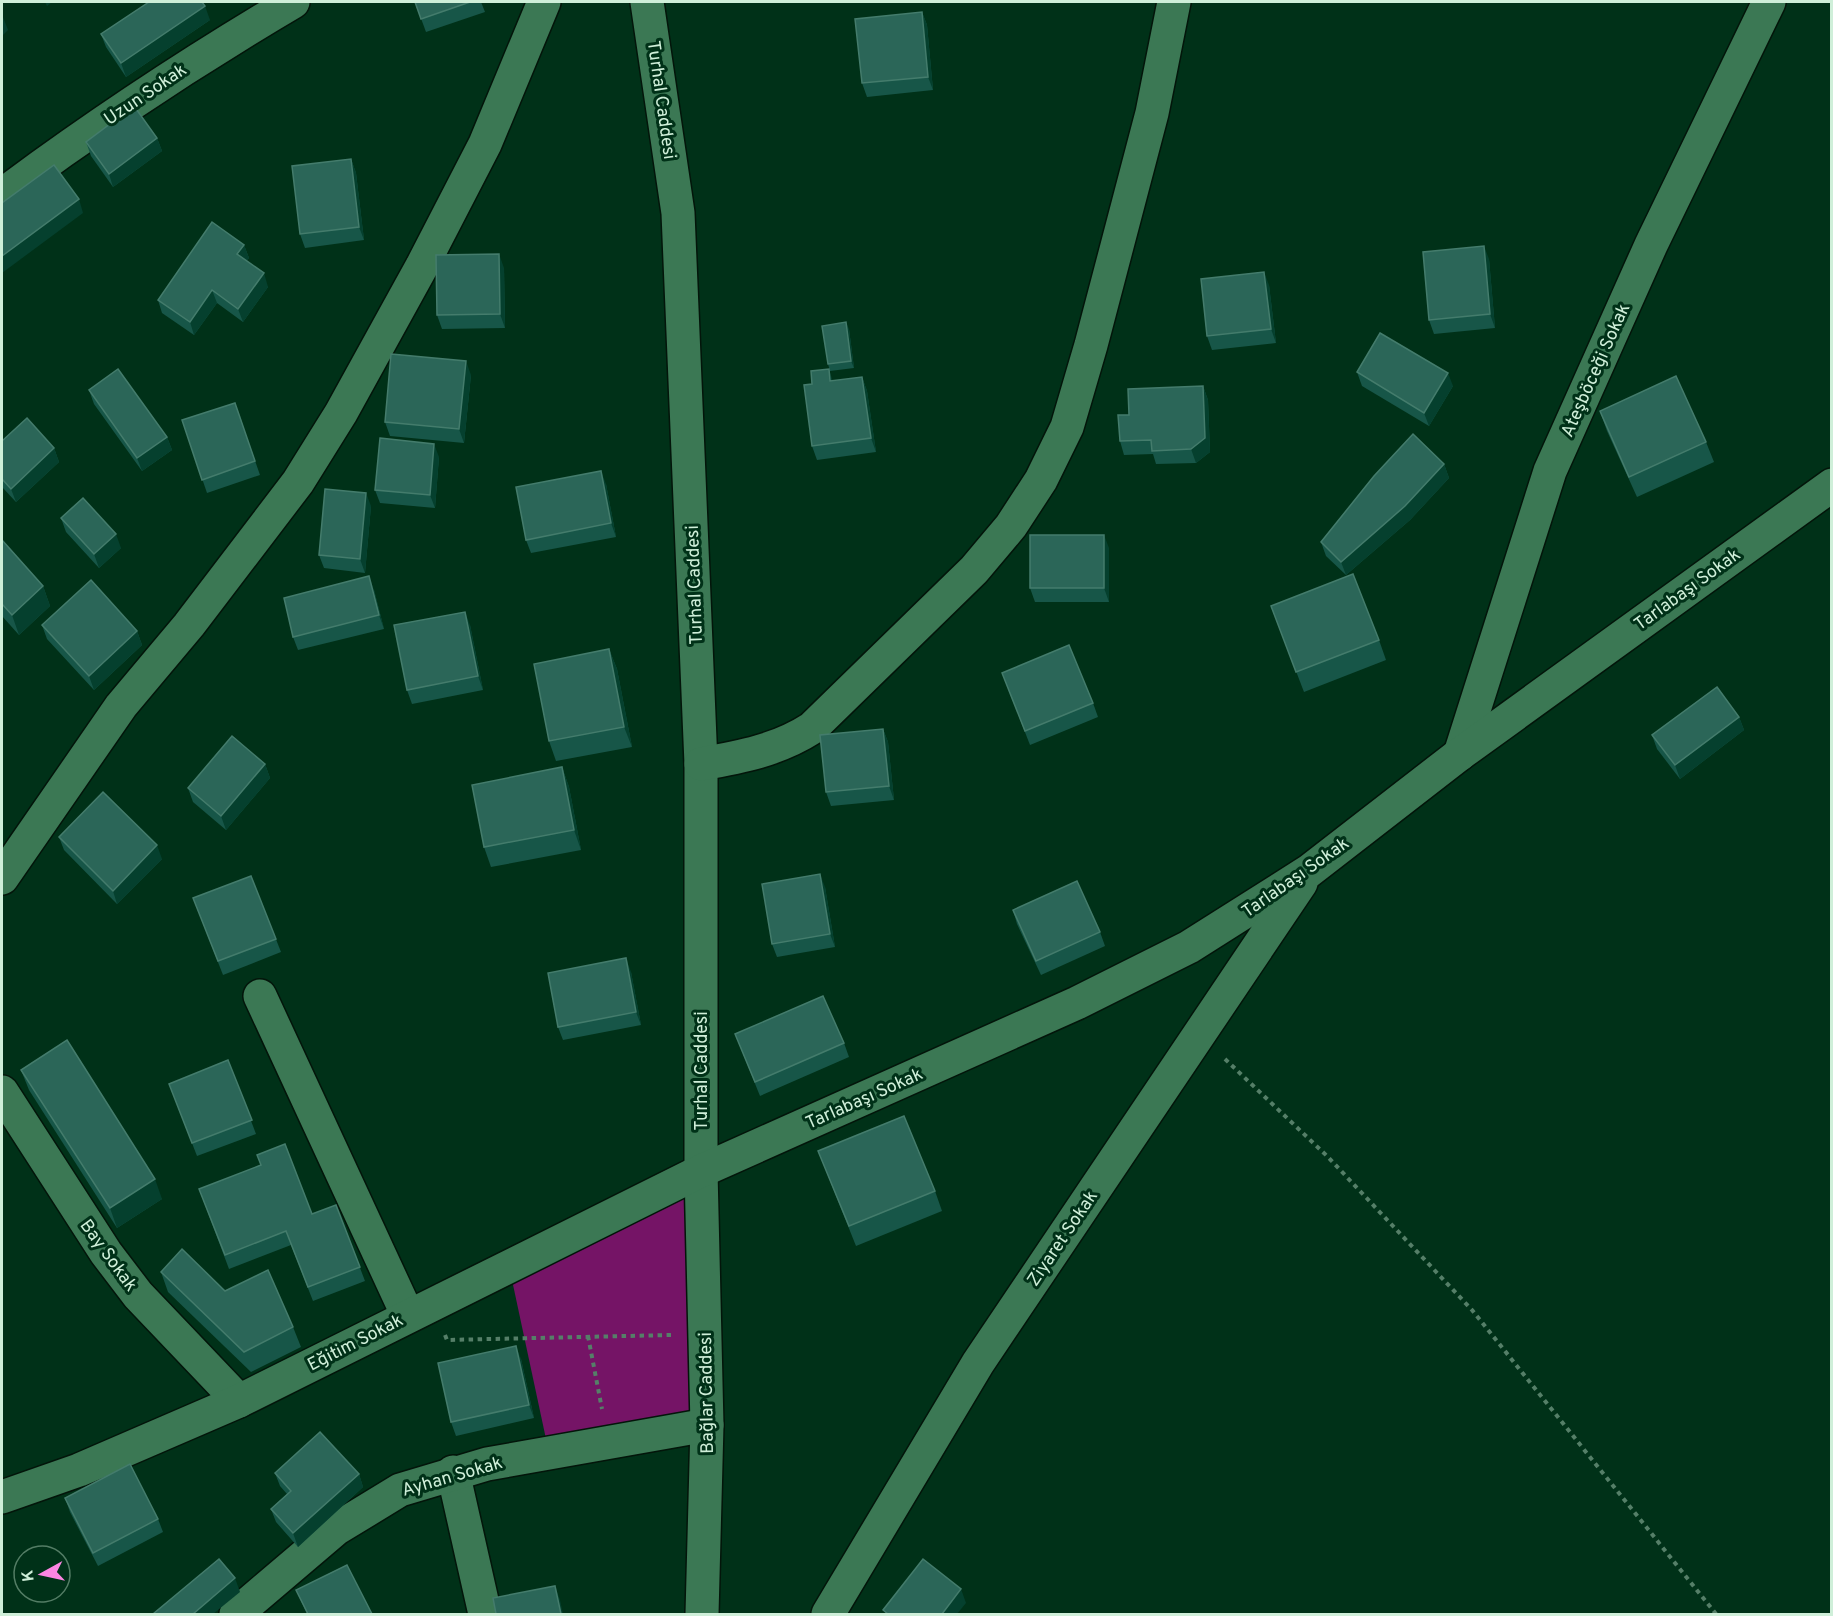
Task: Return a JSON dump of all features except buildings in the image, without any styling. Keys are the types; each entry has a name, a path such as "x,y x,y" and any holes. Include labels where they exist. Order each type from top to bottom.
{"street":[{"name":"Uzun Sokak","path":"2,195 74,142 196,59 293,2"},
{"path":"2,878 122,706 189,625 298,482 341,413 407,294 485,144 544,2"},
{"name":"Turhal Caddesi","path":"647,2 678,213 701,764 701,1171"},
{"path":"701,764 772,748 794,740 812,728 974,570 1011,526 1041,480 1067,427 1091,345 1152,113 1174,2"},
{"name":"Ateşböceği Sokak","path":"1460,754 1550,471 1651,245 1769,2"},
{"name":"Tarlabaşı Sokak","path":"701,1171 1077,1003 1190,947 1309,872 1460,754 1832,485"},
{"name":"Ziyaret Sokak","path":"828,1614 978,1363 1309,872"},
{"path":"260,996 420,1310"},
{"name":"Bay Sokak","path":"2,1092 106,1253 138,1295 239,1401"},
{"name":"Eğitim Sokak","path":"2,1497 79,1470 239,1401 701,1171"},
{"name":"Bağlar Caddesi","path":"701,1171 707,1425 702,1614"},
{"name":"Ayhan Sokak","path":"236,1614 336,1529 374,1503 400,1490 453,1472 707,1425"},
{"path":"453,1472 485,1614"}],"path":[{"path":"1199,1034 1327,1156 1472,1310 1716,1614"},
{"path":"420,1310 447,1340 705,1334"},
{"path":"588,1336 608,1442"}],"shaded area":[{"path":"701,1171 707,1425 549,1453 509,1266"}]}
